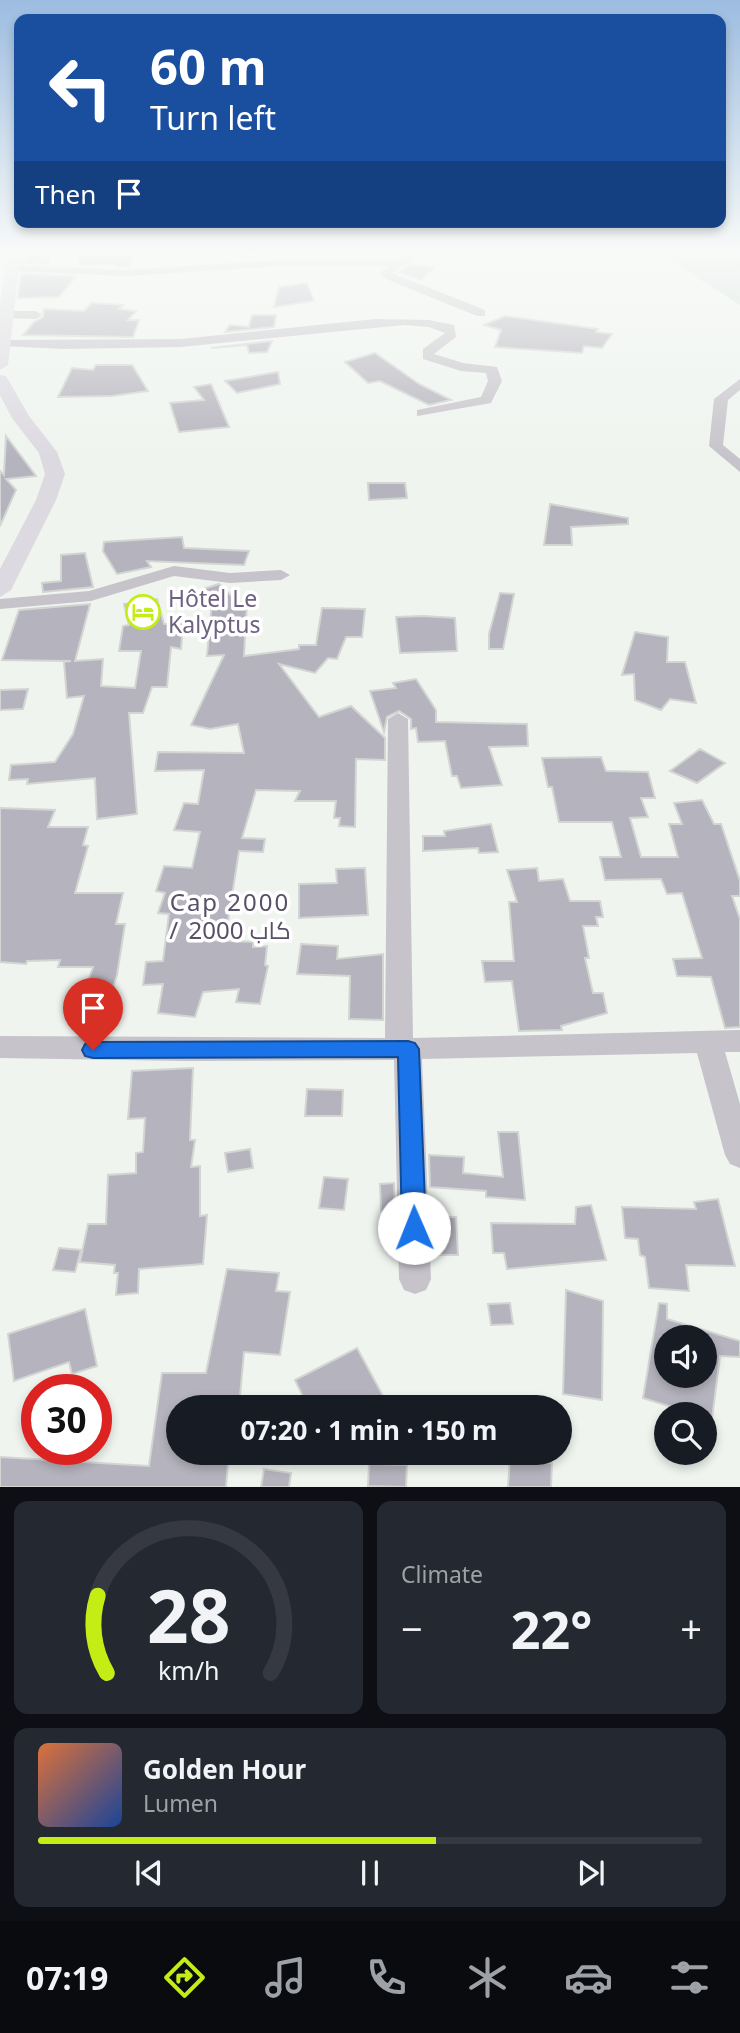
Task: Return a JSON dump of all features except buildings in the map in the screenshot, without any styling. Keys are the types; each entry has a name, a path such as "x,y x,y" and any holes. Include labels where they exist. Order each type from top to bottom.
{"main road":[{"path":"0,365 7,319"},
{"path":"0,380 21,418 48,452 55,474 46,500 0,590"}],"street":[{"path":"5,344 104,347 166,345 357,325 435,323 450,328 452,334 428,352 428,356 452,365 492,370 495,381 486,400 422,413"},
{"path":"740,383 722,399 716,446 740,467"},
{"path":"0,604 91,596 153,575 174,571 230,578 281,575"},
{"path":"398,719 404,1049 415,1279"},
{"path":"0,1047 138,1051 404,1049 740,1041"},
{"path":"708,1042 740,1155"}],"place":[{"name":"Hôtel Le Kalyptus","path":"143,612"}],"district":[{"name":"Cap 2000 / كاب 2000","path":"230,917"}],"route":[{"path":"93,1050 408,1049 414,1228"}]}
